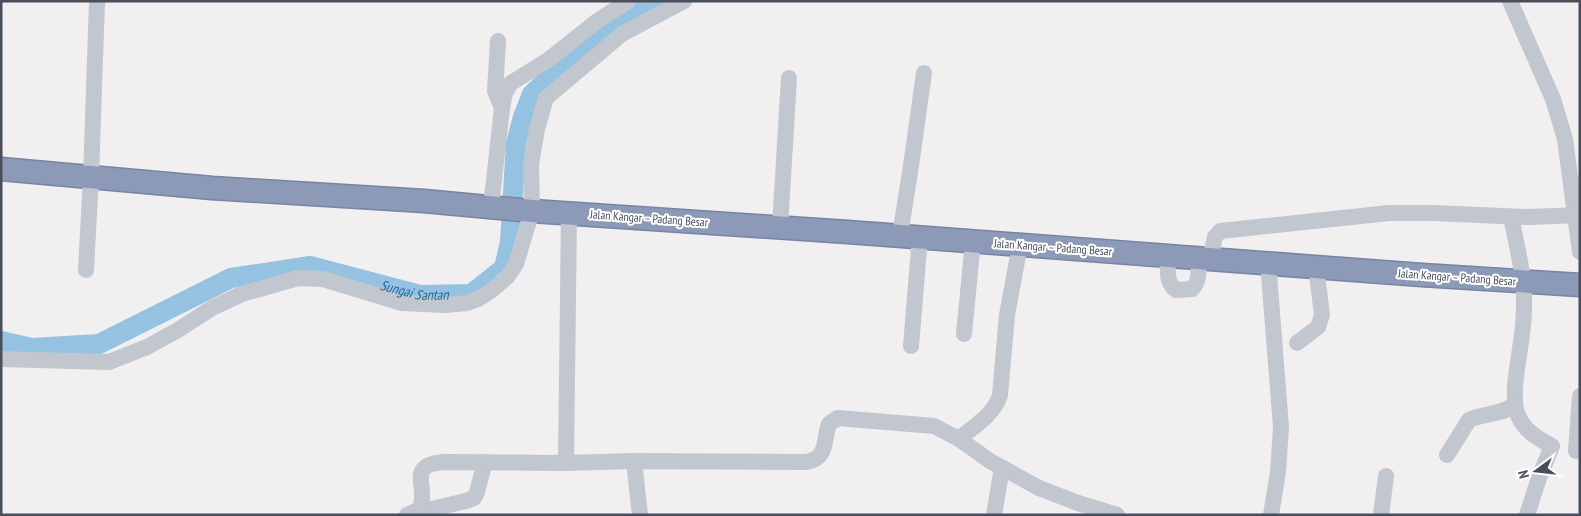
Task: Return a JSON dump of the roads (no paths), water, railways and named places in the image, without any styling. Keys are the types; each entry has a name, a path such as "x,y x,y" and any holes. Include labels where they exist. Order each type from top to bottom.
{"highway":[{"name":"Jalan Kangar – Padang Besar","path":"1,169 212,188 1580,285"}],"street":[{"path":"86,270 97,1"},
{"path":"493,207 505,92 511,83 548,60 596,22 628,1"},
{"path":"1510,1 1553,98 1565,138 1577,216 1580,252"},
{"path":"1,359 109,362 147,347 212,308 242,294 298,278 323,279 402,303 445,305 467,303 485,294 508,276 516,264 529,210 531,164 537,129 546,98 622,34 681,2"},
{"path":"498,41 495,91 502,108"},
{"path":"911,346 911,166 924,73"},
{"path":"780,227 789,78"},
{"path":"566,463 569,213"},
{"path":"1168,255 1168,279 1171,286 1176,290 1192,289 1197,284 1204,258 1220,231 1389,213 1511,217 1577,216"},
{"path":"1511,217 1523,281 1522,334 1516,369 1514,405 1525,427 1534,436 1552,446 1578,452 1580,396"},
{"path":"964,334 973,241"},
{"path":"958,439 998,403 1007,315 1020,245"},
{"path":"1268,262 1280,427 1278,472 1271,515"},
{"path":"1297,343 1318,327 1322,315 1316,266"},
{"path":"1448,455 1469,420 1509,409 1514,405"},
{"path":"410,514 420,509 422,504 420,476 428,464 444,462 566,463 634,461 812,462 821,455 829,424 838,418 934,426 958,439 1002,468 1040,488 1078,503 1117,515"},
{"path":"1527,515 1538,478 1552,446"},
{"path":"634,461 640,515"},
{"path":"410,514 466,502 474,498 478,492 485,462"},
{"path":"994,515 1002,468"},
{"path":"1381,515 1386,476"}],"waterway":[{"name":"Sungai Santan","path":"1,341 32,348 99,344 231,278 310,266 420,295 471,294 504,268 510,242 516,143 532,94 576,53 657,1"}]}
